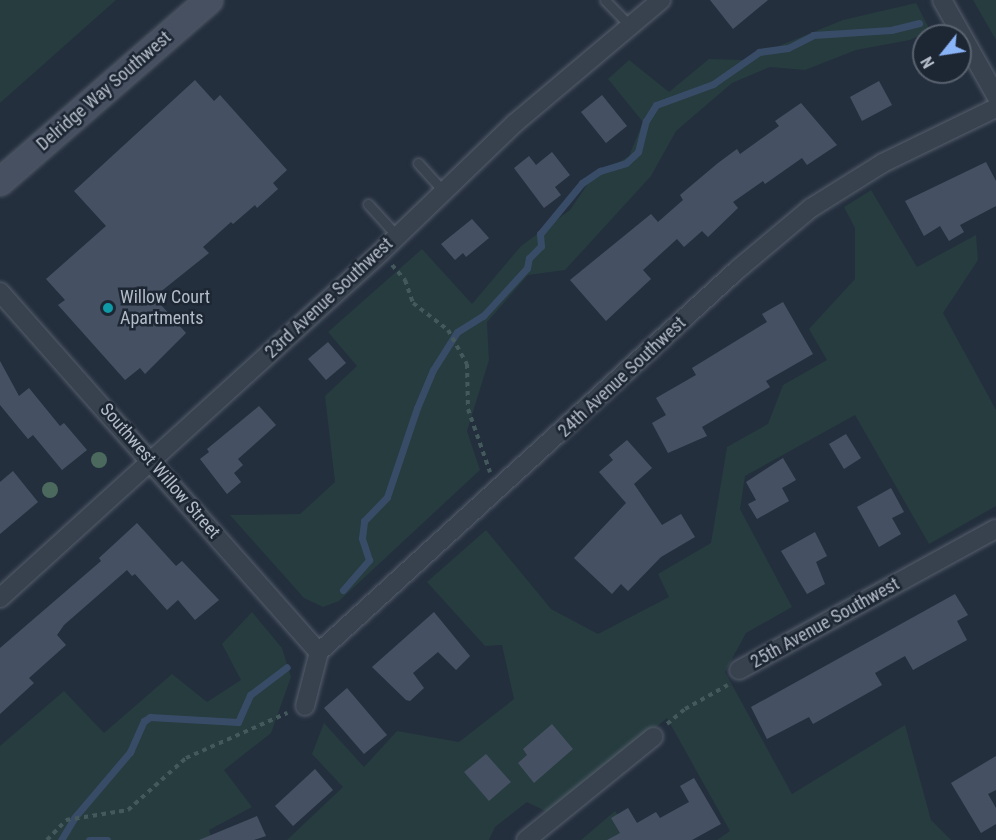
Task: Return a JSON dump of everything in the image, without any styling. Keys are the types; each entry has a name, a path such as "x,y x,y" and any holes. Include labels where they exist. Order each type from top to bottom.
{"main road":[{"name":"Delridge Way Southwest","path":"0,182 208,0"}],"street":[{"path":"942,0 996,96"},
{"name":"23rd Avenue Southwest","path":"0,598 397,236 443,190 659,1"},
{"name":"24th Avenue Southwest","path":"319,652 497,493 737,270 811,208 883,163 996,108"},
{"name":"Southwest Willow Street","path":"0,292 152,460 319,652"},
{"name":"25th Avenue Southwest","path":"738,670 996,529"},
{"path":"305,706 319,652"},
{"path":"526,840 653,736"}],"lane":[{"path":"605,0 630,27"},
{"path":"418,163 443,190"},
{"path":"368,204 397,236"}],"path":[{"path":"405,280 412,303 448,330 467,364 468,409 497,493"},
{"name":"25th Avenue Southwest","path":"653,736 685,709 739,679 738,670"},
{"path":"47,840 66,820 128,810 186,758 305,706"}],"green space":[{"path":"0,0 116,0 0,103"},
{"path":"973,0 996,0 996,40"},
{"path":"916,3 927,24 912,24 912,39 910,40 856,50 805,70 770,67 732,83 676,131 651,176 565,270 528,275 487,322 489,360 467,431 480,470 339,601 323,607 304,598 230,515 300,514 335,482 325,396 357,366 328,332 422,249 472,304 521,246 570,210 591,179 629,156 643,122 608,79 629,60 669,92 709,59 744,60 843,20"},
{"path":"871,190 917,267 976,235 978,260 943,313 996,410 996,506 929,544 855,415 745,476 740,509 792,607 746,633 725,672 792,794 905,725 931,820 951,840 717,840 730,831 667,718 551,814 527,802 495,827 489,840 287,840 343,787 312,754 324,723 364,767 397,731 459,742 514,699 502,645 485,646 427,582 486,530 551,609 598,634 669,597 658,574 711,543 727,447 768,424 783,385 827,360 809,329 855,279 855,228 844,207"},
{"path":"252,612 282,648 291,677 271,733 224,770 252,807 209,830 212,840 0,840 0,746 64,691 104,733 172,674 207,702 241,680 222,644"},
{"path":"615,811 636,840 581,840"}],"building":[{"path":"710,0 768,0 733,29"},
{"path":"195,80 214,101 220,95 287,170 273,183 278,189 257,208 255,205 233,224 231,222 203,247 209,253 154,297 186,333 145,374 140,368 125,380 58,305 65,300 46,279 106,226 74,191"},
{"path":"879,81 892,105 862,121 850,97"},
{"path":"602,95 627,126 606,143 581,112"},
{"path":"801,103 837,145 807,165 802,158 765,184 763,181 733,202 738,208 708,237 702,231 684,247 677,239 643,270 651,279 606,321 570,280 651,214 658,222 683,200 680,195 718,163 737,149 740,154 779,126 775,121"},
{"path":"552,152 570,175 555,187 561,195 544,208 514,168 529,156 536,165"},
{"path":"986,162 996,181 996,206 960,225 964,232 949,241 940,226 924,236 905,201"},
{"path":"472,219 489,238 466,257 463,253 455,260 441,244"},
{"path":"783,302 813,354 766,381 770,387 702,427 707,436 668,453 652,423 666,415 656,398 696,375 692,368 767,322 762,314"},
{"path":"328,342 346,363 326,380 308,359"},
{"path":"0,361 19,396 29,388 60,426 64,423 87,450 62,470 33,435 28,439 0,405"},
{"path":"259,406 276,425 238,459 243,465 234,473 241,482 227,494 200,459 209,452 207,449"},
{"path":"846,434 861,458 844,469 829,444"},
{"path":"627,440 652,468 634,484 662,525 681,514 695,537 661,557 628,591 621,584 612,594 574,558 626,503 599,472 613,460 609,455"},
{"path":"783,458 796,480 782,488 789,501 757,519 748,504 756,500 746,482"},
{"path":"13,471 38,502 0,534 0,482"},
{"path":"891,488 904,512 892,518 901,534 879,547 857,507"},
{"path":"137,523 176,566 182,561 219,600 195,620 178,600 167,610 135,574 132,576 127,570 64,625 57,635 66,645 29,678 34,683 0,714 0,648 101,561 99,558"},
{"path":"815,532 827,556 816,562 825,584 807,594 781,551"},
{"path":"955,594 968,615 957,621 967,640 913,670 905,656 875,673 882,685 813,724 809,717 767,739 751,707"},
{"path":"434,612 470,656 456,670 438,652 413,673 424,688 410,701 406,700 372,667"},
{"path":"347,688 387,735 364,754 324,708"},
{"path":"552,724 573,749 534,783 518,763 527,755 523,749"},
{"path":"486,754 511,782 489,801 464,772"},
{"path":"996,756 996,790 988,794 996,808 996,824 981,833 951,783"},
{"path":"315,769 333,790 293,826 275,806"},
{"path":"694,778 721,824 692,840 607,840 620,833 611,818 628,808 637,823 656,812 660,818 689,802 680,786"},
{"path":"257,816 266,836 254,840 199,840"}],"waterway":[{"path":"343,590 369,560 362,538 364,521 387,497 417,408 433,370 457,332 483,316 527,268 529,258 541,246 540,234 582,183 600,171 626,163 638,152 646,121 656,105 713,84 759,52 788,48 813,35 891,30 919,23"},
{"path":"61,840 74,818 130,752 144,721 150,717 238,722 250,695 287,667"},
{"path":"89,840 107,840"}],"place":[{"name":"Willow Court Apartments","path":"108,308"}]}
